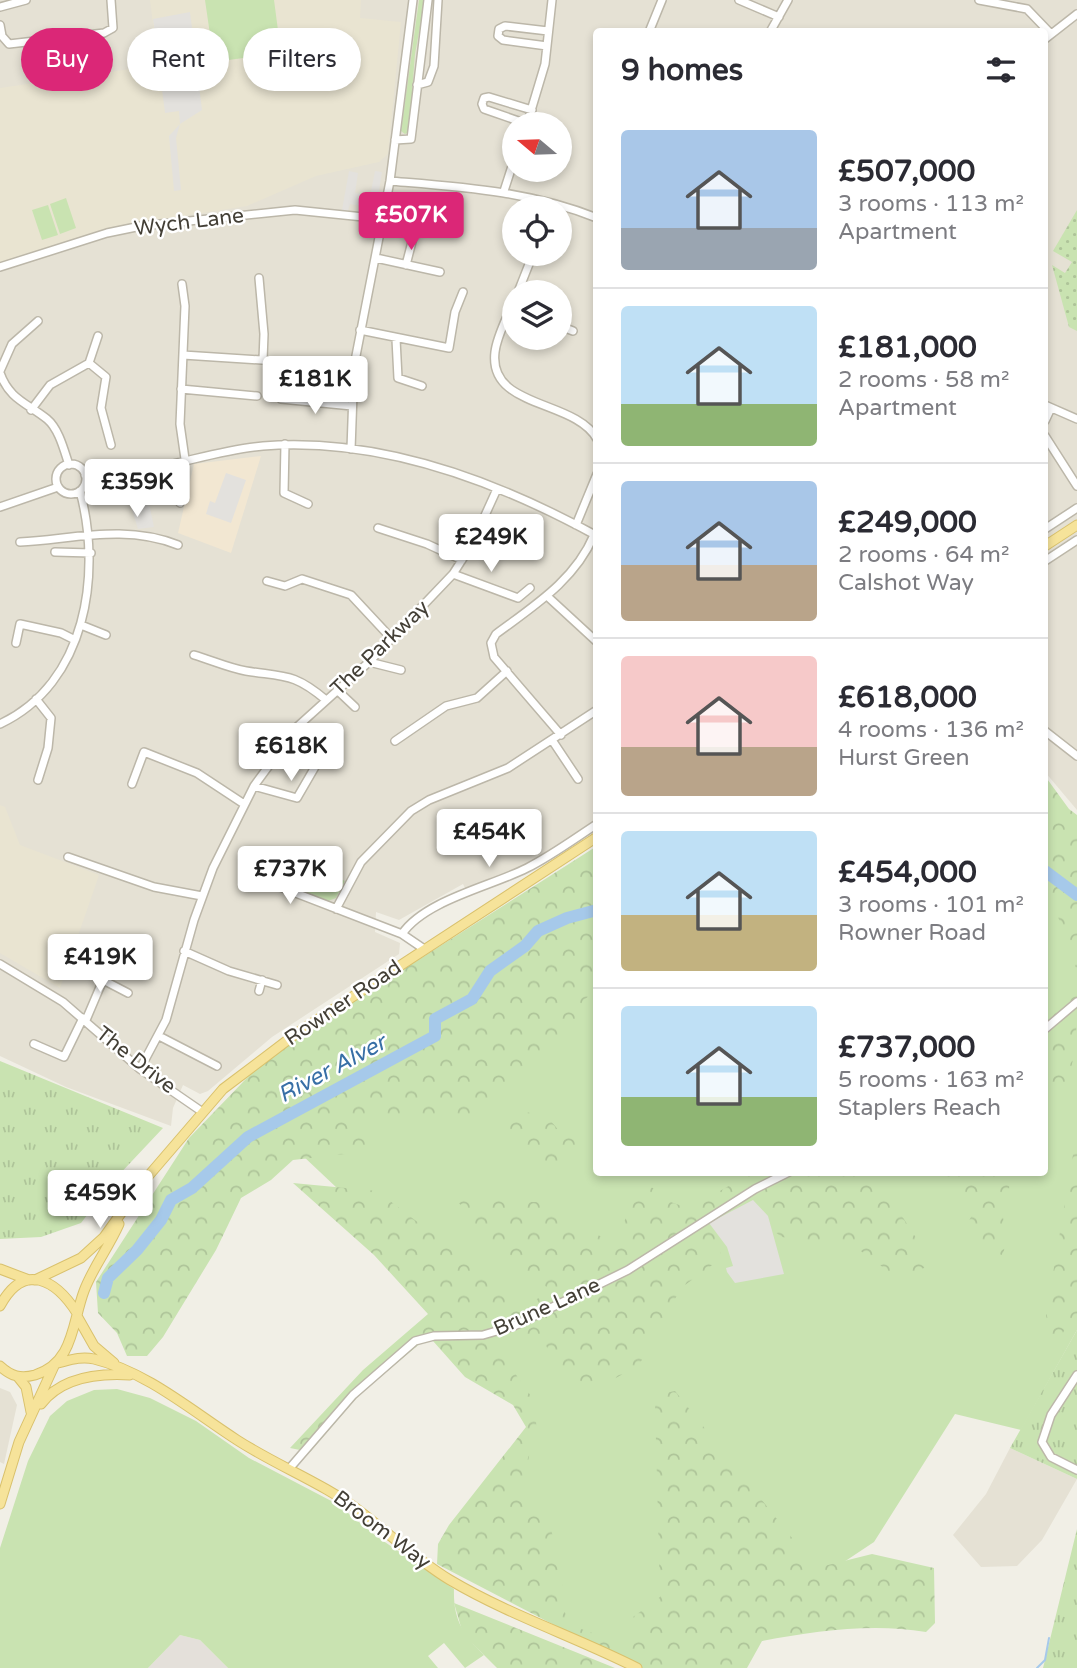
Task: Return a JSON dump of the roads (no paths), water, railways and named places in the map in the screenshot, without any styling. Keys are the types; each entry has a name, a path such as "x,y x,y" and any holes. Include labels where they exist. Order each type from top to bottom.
{"main road":[{"path":"1048,544 1077,525"},
{"name":"Rowner Road","path":"0,1504 19,1442 56,1364 68,1347 85,1287 126,1209 144,1181 201,1111 223,1089 297,1032 593,840"},
{"name":"Rowner Road","path":"0,1306 15,1288 81,1258 104,1237 126,1209"},
{"name":"Broom Way","path":"0,1269 32,1280 51,1283 60,1289 94,1346 118,1367 361,1512 417,1559 450,1580 488,1601 637,1668"},
{"name":"Broom Way","path":"18,1377 32,1376 56,1364 83,1358 118,1367"},
{"path":"0,1366 18,1377 26,1387 33,1414"},
{"name":"Broom Way","path":"33,1414 44,1400 69,1382 100,1375 135,1376"}],"street":[{"path":"0,7 26,0"},
{"path":"0,25 2,36 9,44 104,33 113,28 111,0"},
{"path":"351,449 354,366 390,181 413,0"},
{"path":"395,140 411,139 428,0"},
{"path":"417,85 428,82 434,66 438,0"},
{"path":"502,115 484,109 484,98 489,97 532,110 542,80 552,0"},
{"path":"651,28 662,0"},
{"path":"739,0 779,17"},
{"path":"772,28 788,0"},
{"path":"979,0 1027,9 1041,28"},
{"path":"1048,37 1077,14"},
{"path":"547,46 503,40 498,36 499,29 505,26 548,31"},
{"path":"390,181 503,191 520,196"},
{"path":"503,191 506,182"},
{"path":"406,265 421,207"},
{"name":"Wych Lane","path":"0,267 107,233 141,226 295,210 383,219"},
{"path":"572,211 593,217"},
{"path":"376,258 440,272"},
{"path":"259,278 264,334 263,360"},
{"path":"180,503 185,459 180,424 185,306 182,285"},
{"path":"360,330 449,348 455,312 463,292"},
{"path":"38,321 12,344 0,372 15,399 49,420 69,464"},
{"path":"502,334 495,351 495,364 505,385 515,393 576,417 593,431"},
{"path":"31,410 50,384 89,363 98,336"},
{"path":"396,339 398,378 422,386"},
{"path":"183,355 354,366"},
{"path":"89,363 106,377 101,408 111,445"},
{"path":"181,389 257,396"},
{"path":"281,399 352,406"},
{"path":"1048,406 1077,419"},
{"path":"1048,441 1077,486"},
{"path":"285,444 284,493 308,503"},
{"path":"85,475 157,467 232,449 285,444 351,449 422,464 497,489 593,534"},
{"path":"0,724 36,699 66,658 81,625 87,603 90,536 80,491 85,475 81,468 69,464"},
{"path":"58,487 57,475 69,464"},
{"path":"576,525 593,484"},
{"path":"58,487 67,493 80,491"},
{"path":"0,507 58,487"},
{"name":"The Parkway","path":"140,1069 159,1036 172,1003 184,951 202,896 254,786 287,738 369,662 453,573 497,489"},
{"path":"1048,527 1077,508"},
{"path":"378,528 427,544 462,560"},
{"path":"20,542 50,537 142,533 178,545"},
{"path":"561,734 494,657 491,643 496,634 547,596 574,569 593,538"},
{"path":"1048,559 1077,540"},
{"path":"55,552 91,553"},
{"path":"453,573 518,598 530,588"},
{"path":"267,581 285,586 302,579 351,595 392,639"},
{"path":"547,596 593,638"},
{"path":"16,643 20,624 61,633 75,640"},
{"path":"81,625 106,635"},
{"path":"194,655 245,671 280,673 305,683 326,700"},
{"path":"369,662 401,670"},
{"path":"395,741 446,706 477,698 507,671"},
{"path":"337,690 355,707"},
{"path":"36,699 51,718 48,748 38,780"},
{"path":"336,909 361,862 411,811 429,800 508,768 593,713"},
{"path":"1048,733 1077,756"},
{"path":"552,740 578,779"},
{"path":"132,784 144,752 197,773 244,804"},
{"path":"254,786 297,798 319,760"},
{"path":"402,934 407,927 440,906 528,868 593,827"},
{"path":"68,857 154,887 202,896"},
{"path":"254,877 402,934 424,949"},
{"path":"184,951 229,971 277,985"},
{"name":"The Drive","path":"0,964 47,990 85,1019 140,1069 201,1111"},
{"path":"93,970 103,980 128,993"},
{"path":"34,1044 64,1057 103,980"},
{"path":"259,991 262,980"},
{"path":"1048,1026 1077,1002"},
{"path":"159,1036 217,1066"},
{"name":"Brune Lane","path":"289,1469 353,1395 415,1341 434,1336 483,1335 514,1326 628,1270 755,1189 781,1176"},
{"path":"1077,1375 1051,1415 1042,1442 1051,1457 1077,1470"}],"waterway":[{"name":"River Alver","path":"1048,873 1077,895"},
{"name":"River Alver","path":"104,1293 108,1278 137,1250 161,1220 171,1200 192,1188 248,1137 435,1036 435,1019 472,999 490,971 525,946 538,931 567,918 593,911"},
{"path":"1037,1668 1045,1660 1049,1638"}]}
